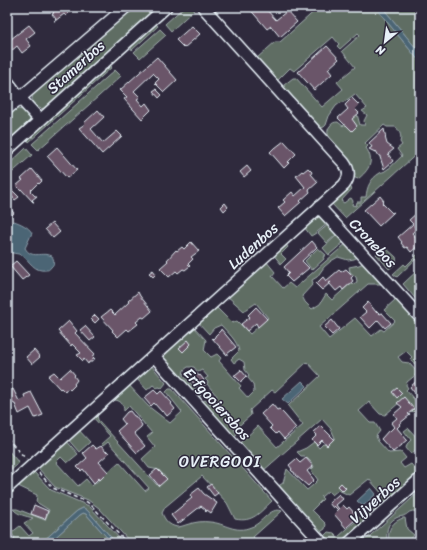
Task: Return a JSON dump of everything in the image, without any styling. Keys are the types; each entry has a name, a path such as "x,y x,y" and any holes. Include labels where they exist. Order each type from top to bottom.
{"street":[{"name":"Stamerbos","path":"7,110 126,7"},
{"name":"Stamerbos","path":"7,150 166,7"},
{"name":"Ludenbos","path":"7,488 347,182 349,176 348,168 344,162 203,7"},
{"path":"7,81 40,120"},
{"name":"Cronebos","path":"319,206 420,316"},
{"name":"Erfgooiersbos","path":"154,356 322,543"},
{"name":"Vijverbos","path":"349,543 420,479"}],"path":[{"path":"416,7 420,10"},
{"path":"7,438 53,488 92,506 127,543"}],"green space":[{"path":"133,7 160,7 46,108 42,109 35,107 32,102 32,98 35,91"},
{"path":"184,7 192,7 195,9 171,31 165,24"},
{"path":"319,7 375,7 420,62 420,151 345,218 330,202 349,185 352,189 341,201 344,203 351,198 353,201 352,205 356,206 357,202 361,202 361,197 366,197 371,181 380,173 392,166 402,156 397,149 402,145 400,142 400,132 396,127 387,127 384,125 365,143 368,146 366,148 370,157 370,165 358,179 353,177 347,159 330,139 328,130 333,123 338,122 343,126 357,114 360,125 365,125 364,121 367,115 362,111 367,108 355,94 336,106 329,116 326,125 320,128 284,88 284,85 293,78 296,78 322,107 343,89 337,82 355,67 342,51 360,35 358,33 340,49 337,46 339,44 333,37 294,71 290,68 277,81 257,58 275,42 280,42"},
{"path":"382,7 412,7 420,14 420,53"},
{"path":"153,24 158,26 132,50 130,46"},
{"path":"160,29 166,35 140,58 134,52"},
{"path":"108,63 112,67 29,142 27,138"},
{"path":"115,70 121,76 99,96 38,150 32,144"},
{"path":"18,109 28,114 29,124 7,145 7,116 14,110"},
{"path":"26,148 32,155 7,177 7,166"},
{"path":"317,217 328,223 311,236 304,227"},
{"path":"329,224 337,234 327,243 318,233"},
{"path":"337,235 344,242 329,255 323,248"},
{"path":"348,242 360,256 348,260 338,257 331,261 324,267 317,277 312,280 313,284 302,296 305,302 312,309 320,304 326,294 332,300 350,284 356,283 356,277 350,272 349,267 365,262 386,284 368,284 319,327 329,339 355,318 372,336 381,329 384,331 395,321 384,310 396,299 420,322 420,370 410,359 412,357 406,351 398,357 402,362 409,363 418,373 407,382 406,385 408,388 406,390 420,406 420,418 413,411 411,413 400,402 385,415 380,414 369,402 359,411 370,423 375,423 380,431 376,436 378,441 389,453 401,452 406,458 400,463 404,468 411,464 418,472 418,475 342,543 328,543 322,538 328,532 334,533 338,537 384,496 369,479 349,495 338,490 332,495 328,491 321,497 323,499 312,510 326,524 325,529 319,533 277,487 283,483 287,469 307,490 318,480 311,470 314,467 312,463 305,456 301,456 297,452 314,442 319,448 323,444 326,445 335,438 331,429 322,419 263,471 240,447 240,443 258,426 277,447 303,425 288,406 320,376 307,362 275,392 272,390 250,410 251,415 234,430 237,434 230,436 202,403 205,400 210,404 217,396 207,384 208,382 205,379 208,377 202,370 198,372 194,367 188,367 184,370 183,375 201,395 198,399 165,363 163,357 164,350 194,327 206,340 204,350 211,357 217,354 221,358 219,361 241,386 239,388 248,398 254,392 253,384 248,378 249,375 245,370 244,362 239,359 234,363 231,359 239,351 234,340 221,325 214,328 209,334 197,321 214,305 232,323 237,321 250,334 268,318 256,303 244,311 226,295 266,261 275,272 272,276 283,288 289,283 295,288"},
{"path":"285,243 288,247 281,254 286,259 281,264 273,254"},
{"path":"318,248 326,255 323,257 324,259 312,270 305,261"},
{"path":"386,248 396,257 395,264 389,269 376,254"},
{"path":"420,252 420,255 397,277 393,274 404,264 406,266"},
{"path":"420,268 420,304 403,284"},
{"path":"151,365 166,383 162,388 157,388 153,385 147,390 135,377"},
{"path":"127,383 148,406 170,423 182,412 166,392 169,389 172,389 272,501 256,516 241,520 235,519 227,503 202,476 165,507 162,513 169,524 177,527 204,522 215,523 235,529 245,529 259,523 274,511 282,511 253,537 255,539 251,543 131,543 99,508 88,500 55,487 38,468 37,465 65,439 78,454 67,463 61,457 56,462 78,486 86,479 92,486 119,462 145,491 149,488 108,442 103,446 101,444 110,436 91,415 97,409 100,412 97,415 98,420 157,485 166,478 159,470 149,468 142,459 155,447 147,437 152,433 129,406 124,411 121,403 114,400 104,408"},
{"path":"77,428 90,442 79,452 67,438"},
{"path":"408,428 420,441 420,446 411,454 406,448 407,444 411,440 404,431"},
{"path":"7,449 19,463 7,474"},
{"path":"33,471 51,490 89,506 124,543 116,543 87,510 83,508 77,511 41,543 9,543 15,538 11,533 20,526 29,536 33,533 24,523 33,518 20,514 13,509 17,509 45,520 49,510 36,502 37,495 16,485 13,493 9,489"},
{"path":"420,485 420,488 359,543 355,543"},
{"path":"420,491 420,513 411,511 404,516 397,517 393,520 388,529 388,543 382,539 377,543 374,541 371,543 362,543"},
{"path":"83,513 86,514 112,543 49,543 80,515"},
{"path":"405,518 407,529 414,535 408,543 390,543 390,528 395,522"}],"water":[{"path":"375,7 382,7 420,53 420,62"},
{"path":"14,221 27,227 32,233 25,248 28,252 31,254 44,254 52,256 54,263 49,269 42,270 35,268 22,255 12,253 7,250 8,238 11,234 9,225"},
{"path":"302,381 307,386 288,404 282,399"},
{"path":"371,488 376,494 363,506 357,501"},
{"path":"83,508 87,510 116,543 112,543 86,514 83,513 49,543 41,543 77,511"}],"building":[{"path":"70,7 72,10 66,16 64,14 54,21 56,19 52,14 54,13 50,8"},
{"path":"248,7 264,7 276,20 287,11 297,22 280,37 271,26 267,29"},
{"path":"29,25 35,32 26,39 31,46 22,53 17,46 10,52 7,48 7,34 11,39"},
{"path":"192,26 200,34 184,48 176,40"},
{"path":"327,46 339,59 328,69 332,74 314,90 298,72"},
{"path":"157,57 177,80 164,92 155,83 159,79 153,73 134,91 140,97 137,99 143,106 146,103 151,110 142,119 124,99 127,97 120,90"},
{"path":"156,89 162,95 159,98 153,91"},
{"path":"352,98 359,105 355,109 359,113 352,119 357,126 352,131 338,118 348,109 345,105"},
{"path":"98,110 104,117 91,129 103,143 117,131 122,136 102,154 79,128 85,124 84,123"},
{"path":"384,129 387,144 394,149 388,154 393,161 384,169 380,156 376,151 375,152 369,149 372,147 369,143"},
{"path":"284,141 296,154 284,168 270,152"},
{"path":"57,147 77,170 67,178 47,156"},
{"path":"247,166 251,171 244,177 240,172"},
{"path":"308,168 318,182 309,190 310,192 300,201 301,202 285,216 278,208 285,202 283,200 292,192 295,196 305,187 296,176"},
{"path":"32,169 42,181 30,191 37,196 32,200 34,202 16,186"},
{"path":"12,190 19,197 15,200 9,193"},
{"path":"380,196 384,201 382,203 392,213 394,212 379,226 364,210"},
{"path":"225,203 228,207 224,211 221,207"},
{"path":"7,205 14,213 7,220"},
{"path":"418,212 420,214 420,221 414,226 417,229 412,233 420,244 411,252 407,247 405,248 398,237 413,224 409,220"},
{"path":"52,223 60,232 53,238 45,229"},
{"path":"312,241 317,247 302,261 309,268 292,282 286,276 289,273 284,267"},
{"path":"191,242 199,251 191,257 193,259 188,264 190,266 178,273 176,271 169,277 160,268 168,261 167,260 176,250 177,251 182,247 184,249"},
{"path":"16,261 29,275 22,280 10,266"},
{"path":"346,269 353,276 351,278 353,281 343,290 341,287 336,291 329,283 322,290 316,284 323,277 326,281 339,270 341,272"},
{"path":"153,270 156,274 153,277 149,273"},
{"path":"138,292 152,311 144,318 142,317 136,322 138,324 129,331 127,329 118,337 101,317 110,310 115,315"},
{"path":"368,302 376,312 377,311 380,314 382,313 391,323 385,328 378,320 370,328 360,317 366,312 362,308"},
{"path":"256,307 267,319 258,327 256,323 247,331 241,324 250,317 248,315"},
{"path":"95,315 99,319 95,323 91,319"},
{"path":"332,320 339,329 332,335 324,327"},
{"path":"69,321 77,331 75,333 95,354 92,356 95,359 88,364 84,359 83,361 77,355 81,353 72,344 71,346 58,331"},
{"path":"85,326 95,337 90,341 80,330"},
{"path":"221,329 236,347 227,355 212,338 213,339"},
{"path":"188,340 191,344 183,352 179,348"},
{"path":"34,350 40,357 32,364 26,357"},
{"path":"70,369 77,380 74,384 75,385 70,390 68,388 65,392 61,388 60,389 48,376 54,372 60,378"},
{"path":"194,370 199,376 200,375 206,384 200,390 187,376"},
{"path":"241,370 247,377 246,376 241,382 234,375"},
{"path":"420,378 420,389 415,393 410,387"},
{"path":"397,388 402,393 397,398 392,392"},
{"path":"13,389 19,401 25,398 24,395 31,392 43,415 35,418 30,408 19,414 15,404 7,392"},
{"path":"154,390 158,394 161,391 172,403 171,404 175,409 167,416 154,403 151,406 144,398"},
{"path":"404,397 414,409 397,428 407,440 393,452 381,439 394,427 391,423 397,418 394,414 402,407 397,403"},
{"path":"272,404 277,410 279,409 284,414 296,428 284,439 278,432 276,434 270,428 272,426 261,414"},
{"path":"130,411 142,425 134,433 145,446 137,453 117,431 125,424 121,419 127,412"},
{"path":"321,426 334,439 327,446 322,440 317,445 312,440 317,435 314,432"},
{"path":"92,445 96,449 101,446 106,452 107,451 109,453 99,462 108,472 100,480 99,478 94,483 83,469 81,471 77,467 87,458 83,453"},
{"path":"182,457 186,461 183,464 179,460"},
{"path":"306,458 313,466 307,471 314,480 308,486 295,475 289,465 296,459 300,463"},
{"path":"157,469 167,479 159,486 150,475"},
{"path":"341,483 346,488 343,491 338,486"},
{"path":"211,484 218,493 214,496 207,487"},
{"path":"199,488 204,494 217,503 211,513 207,510 206,512 206,510 201,506 178,524 171,515 192,498 190,495"},
{"path":"339,494 343,499 336,505 339,509 343,505 347,509 349,507 355,514 353,516 356,519 346,528 334,514 338,510 334,506 333,508 329,503"},
{"path":"34,505 48,511 45,519 31,514"}],"district":[{"name":"OVERGOOI","path":"220,461"}]}
